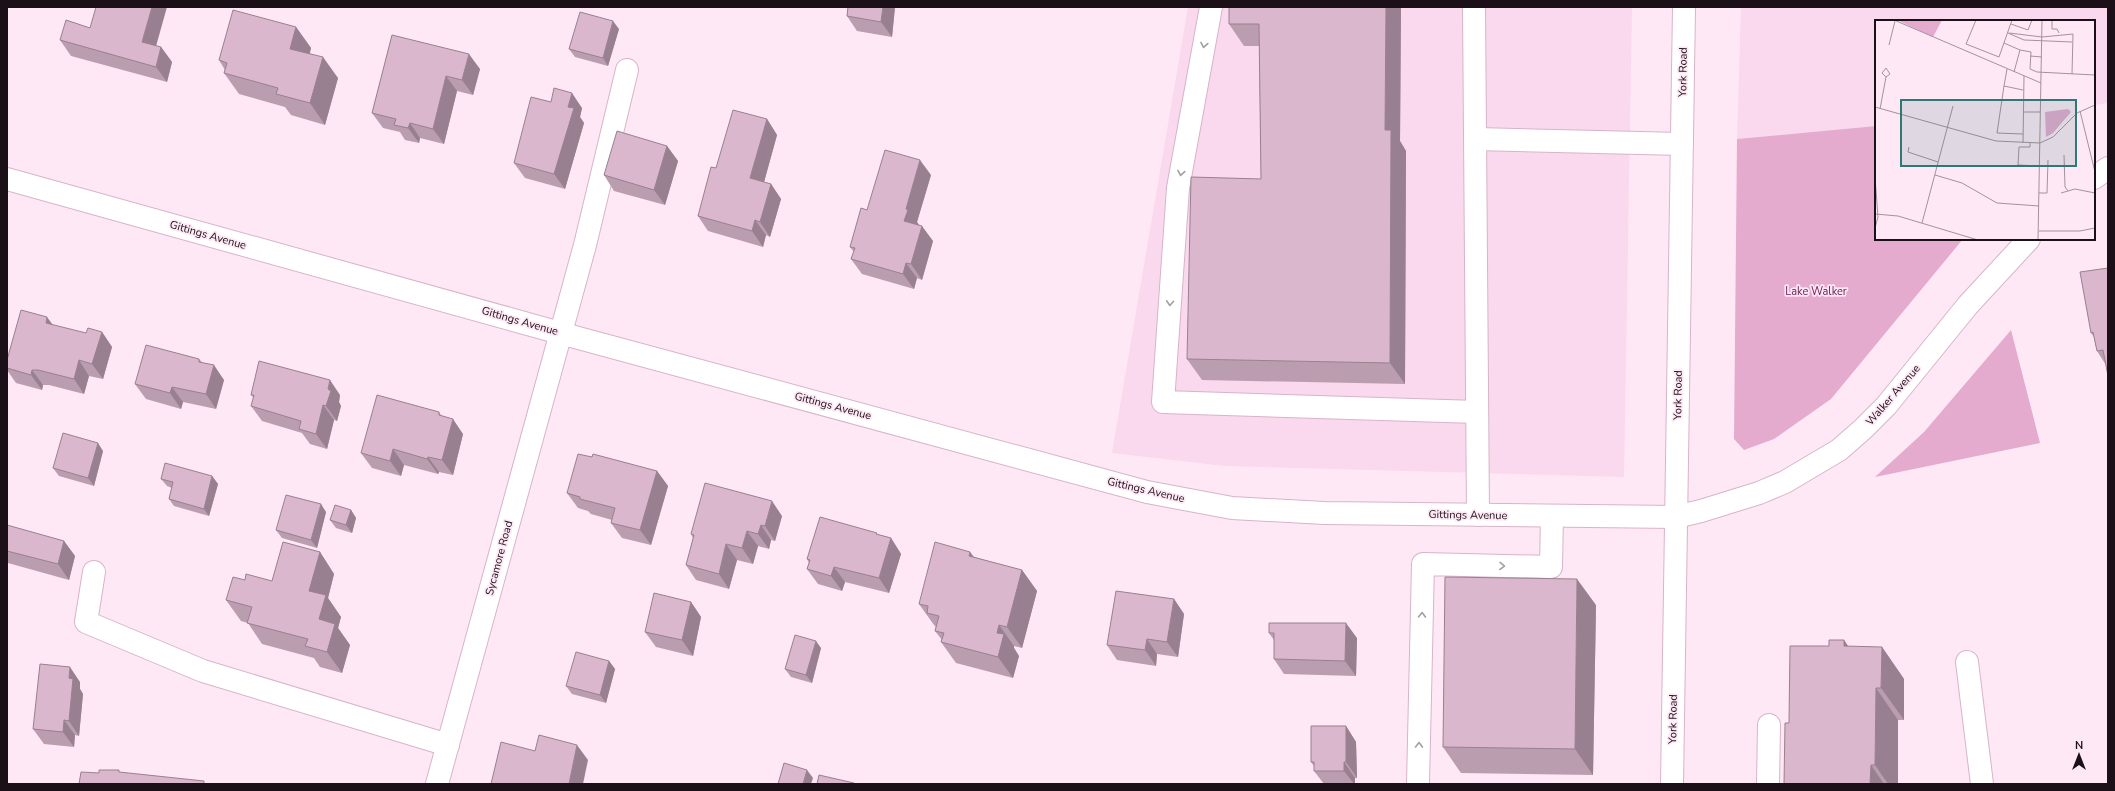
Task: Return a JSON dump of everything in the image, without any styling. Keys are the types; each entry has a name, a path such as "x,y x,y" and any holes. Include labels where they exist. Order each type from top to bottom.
{"street":[{"path":"1211,7 1178,188 1163,402 1477,412"},
{"path":"1474,7 1478,515"},
{"name":"York Road","path":"1672,784 1684,7"},
{"name":"Sycamore Road","path":"437,784 585,245 627,70"},
{"path":"1476,139 1682,144"},
{"path":"2095,177 2108,168"},
{"name":"Gittings Avenue","path":"7,179 560,333 1147,492 1232,508 1324,513 1676,517"},
{"name":"Walker Avenue","path":"1676,517 1765,491 1786,482 1839,450 1886,406 1968,305 2028,240"},
{"path":"1418,784 1423,564 1551,567 1552,516"},
{"path":"94,572 86,622 203,672 448,745"},
{"path":"1967,662 1982,784"},
{"path":"1768,784 1769,724"}],"shaded area":[{"path":"1188,7 1632,7 1624,477 1225,466 1112,453"},
{"path":"1741,7 2108,7 2108,103 2095,105 2095,20 1875,20 1875,126 1737,139"}],"green space":[{"name":"Lake Walker","path":"1875,126 1875,240 1962,240 1831,399 1774,439 1744,450 1734,439 1737,139"},
{"path":"2011,330 2040,443 1875,477 1924,432"}],"building":[{"path":"96,7 152,7 142,42 161,47 156,67 60,40 66,20 90,28"},
{"path":"848,7 883,7 881,22 847,16"},
{"path":"1229,7 1386,7 1385,130 1391,130 1390,363 1187,359 1191,177 1261,179 1259,24 1229,24"},
{"path":"233,10 296,27 290,49 323,57 310,103 276,94 278,88 224,73 227,63 219,60"},
{"path":"580,12 613,21 603,58 569,49"},
{"path":"392,35 469,54 462,80 446,76 433,129 410,123 408,128 394,125 396,119 372,113"},
{"path":"554,88 572,93 568,107 574,108 554,174 514,163 531,97 551,102"},
{"path":"733,110 767,119 750,178 771,184 760,222 755,220 752,231 698,216 711,167 716,168"},
{"path":"617,131 667,146 654,190 604,175"},
{"path":"885,150 920,160 904,221 922,226 911,264 906,263 903,274 851,259 855,248 850,247 861,208 867,210"},
{"path":"2108,268 2108,376 2103,350 2097,351 2093,332 2091,333 2080,272"},
{"path":"21,310 47,317 46,323 86,333 88,328 102,332 92,364 79,360 74,379 38,370 32,370 31,375 7,368 7,360"},
{"path":"146,345 199,359 199,362 214,365 206,394 172,387 170,393 135,384"},
{"path":"259,361 330,380 328,389 331,391 326,406 323,405 316,434 299,429 301,421 251,406 254,395 251,395"},
{"path":"377,395 439,412 439,415 453,419 442,460 428,457 427,459 393,449 390,461 361,453"},
{"path":"63,433 98,443 88,478 53,468"},
{"path":"578,454 592,457 593,454 657,471 640,530 611,523 615,508 580,499 580,497 567,493"},
{"path":"165,463 212,476 204,509 169,499 173,482 161,479"},
{"path":"705,483 772,501 765,526 761,525 758,534 747,531 742,548 726,544 719,574 686,565 694,535 691,534"},
{"path":"286,495 321,504 311,540 276,530"},
{"path":"335,505 351,510 346,525 330,520"},
{"path":"820,517 891,538 879,578 834,567 831,576 807,569 810,560 807,559"},
{"path":"7,525 64,541 58,564 7,551"},
{"path":"283,542 320,552 309,591 326,595 319,619 335,624 327,652 305,646 308,639 247,623 252,607 226,600 233,577 245,580 246,574 272,581"},
{"path":"935,542 970,552 969,556 1022,570 1007,627 999,625 997,633 1004,634 998,657 941,642 944,633 935,631 939,616 927,613 928,606 919,604"},
{"path":"1445,577 1577,579 1575,749 1443,747"},
{"path":"1116,591 1174,599 1167,642 1147,639 1145,650 1107,645"},
{"path":"654,593 691,602 682,640 645,632"},
{"path":"1269,623 1346,623 1345,661 1274,659 1274,633 1269,633"},
{"path":"795,635 816,641 806,675 785,669"},
{"path":"1829,640 1844,640 1844,646 1882,647 1881,688 1876,688 1875,765 1871,765 1870,784 1784,784 1785,723 1789,723 1790,646 1829,646"},
{"path":"576,652 609,661 600,695 566,686"},
{"path":"40,664 70,667 69,678 73,679 69,721 64,720 63,732 33,729"},
{"path":"1311,726 1346,726 1346,762 1344,762 1344,771 1314,771 1314,762 1311,762"},
{"path":"539,735 577,745 569,784 491,784 501,742 535,751"},
{"path":"784,763 807,770 803,784 778,784"},
{"path":"99,770 119,770 119,772 204,781 204,784 79,784 81,772 99,773"},
{"path":"819,775 854,783 817,784"}]}
